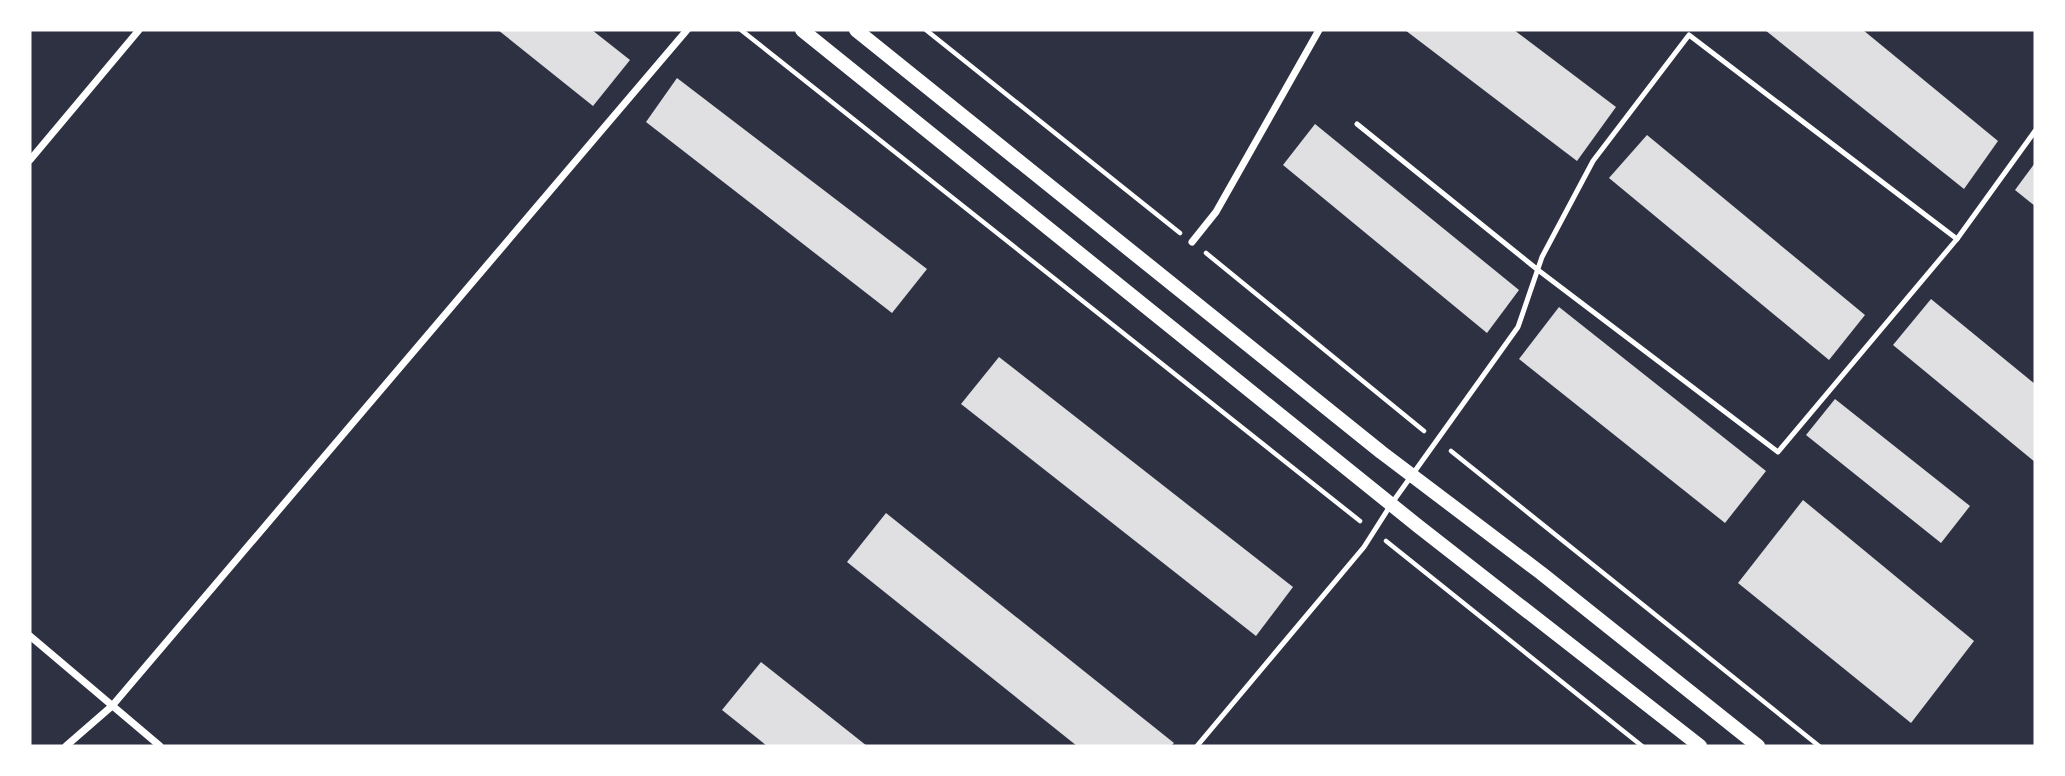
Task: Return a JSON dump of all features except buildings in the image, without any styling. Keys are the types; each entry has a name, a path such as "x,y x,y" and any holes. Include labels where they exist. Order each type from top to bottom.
{"main road":[{"path":"802,30 1700,746"},
{"path":"856,30 1381,452 1413,474 1758,746"}],"street":[{"path":"30,160 139,30"},
{"path":"66,746 112,706 687,30"},
{"path":"1192,242 1216,212 1320,30"},
{"path":"30,636 160,746"}],"lane":[{"path":"1197,746 1364,547 1392,503 1518,327 1542,257 1593,161 1689,35 1957,239"},
{"path":"1357,124 1538,270 1778,452 1957,239 2035,131"}],"path":[{"path":"741,30 1642,746"},
{"path":"926,30 1819,746"}]}
